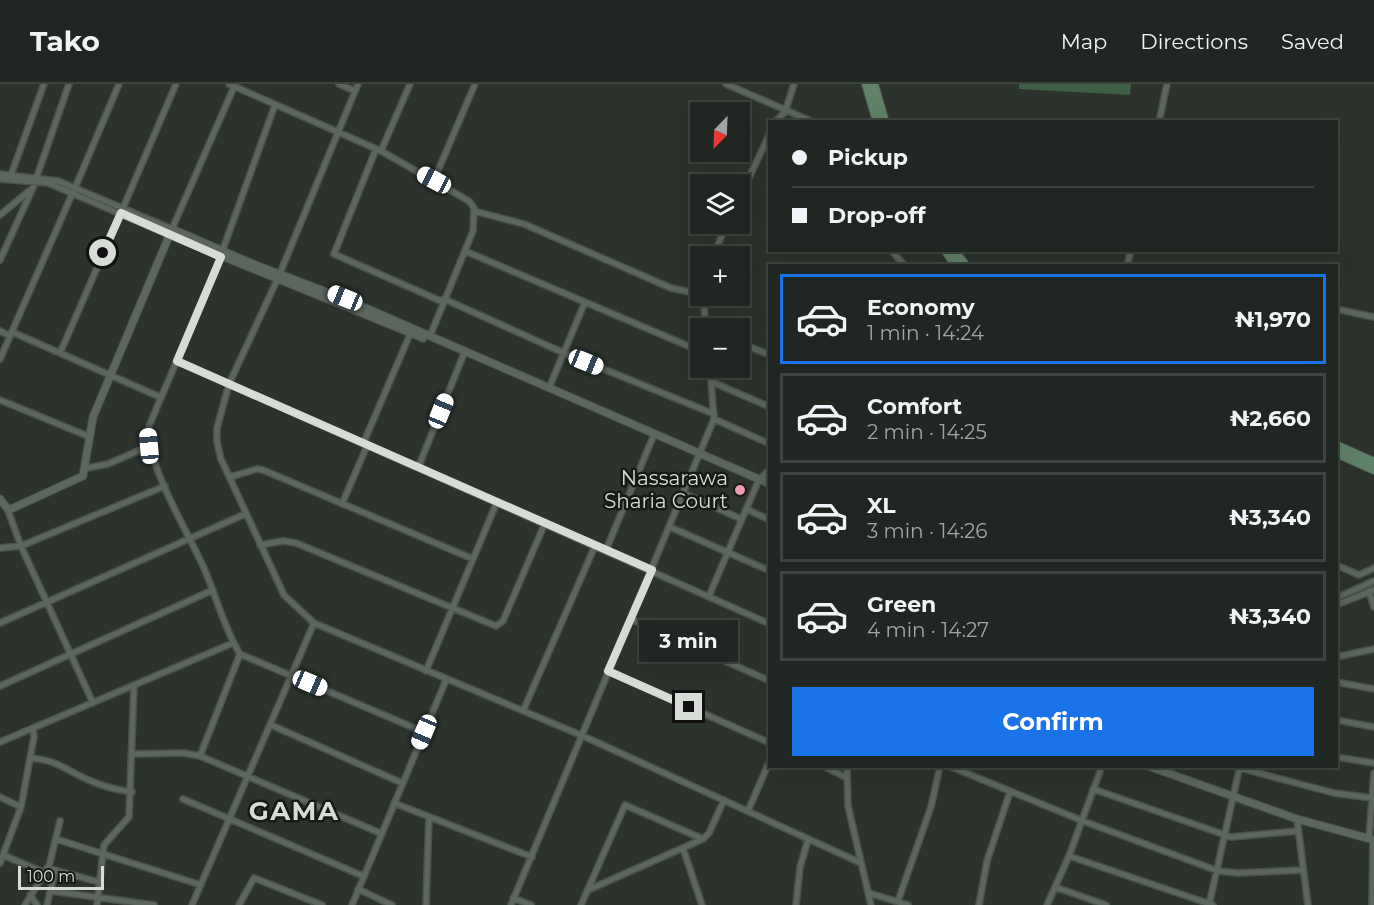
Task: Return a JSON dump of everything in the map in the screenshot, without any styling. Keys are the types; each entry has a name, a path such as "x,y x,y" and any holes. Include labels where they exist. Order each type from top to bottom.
{"main road":[{"path":"866,84 876,120"},
{"path":"874,84 884,120"},
{"path":"1338,446 1374,462"},
{"path":"1338,454 1374,470"}],"street":[{"path":"11,174 44,84"},
{"path":"0,260 37,179 69,84"},
{"path":"0,359 119,84"},
{"path":"60,353 176,84"},
{"path":"339,84 355,91"},
{"path":"358,84 279,275 229,384 216,434 221,459 284,595 314,623 583,736 861,863"},
{"path":"410,84 334,254 714,417 768,443"},
{"path":"434,180 475,84"},
{"path":"726,84 807,120"},
{"path":"776,120 777,116 785,112 794,84"},
{"path":"1158,120 1167,84"},
{"path":"7,508 82,477 87,468 93,417 231,85 243,87 275,105 379,150 469,201 474,212 473,231 430,336"},
{"path":"275,105 222,255 149,426 149,446 165,486 191,538 233,644 240,654 424,732"},
{"path":"750,176 768,137"},
{"path":"0,174 25,178"},
{"path":"0,179 37,179 74,190 222,255 279,275 430,336 654,437 700,455"},
{"path":"0,215 31,190"},
{"path":"474,212 524,224 671,288 690,292"},
{"path":"0,238 8,242"},
{"path":"465,250 690,347"},
{"path":"893,252 903,264"},
{"path":"279,275 549,388 768,488"},
{"path":"549,388 585,302"},
{"path":"1338,309 1374,317"},
{"path":"0,331 60,353 160,397"},
{"path":"342,504 411,332"},
{"path":"750,347 768,354"},
{"path":"418,468 464,353"},
{"path":"177,361 768,623"},
{"path":"510,905 700,455 714,417 711,378"},
{"path":"712,382 768,406"},
{"path":"0,400 90,437"},
{"path":"606,550 654,437"},
{"path":"87,468 108,464 149,446"},
{"path":"230,477 256,469 263,470 473,559"},
{"path":"709,596 758,482 768,471"},
{"path":"758,482 768,484"},
{"path":"0,548 21,546 165,486"},
{"path":"683,493 741,519"},
{"path":"0,499 7,508 21,546 49,601 93,703"},
{"path":"426,671 497,502"},
{"path":"746,509 768,519"},
{"path":"0,623 245,514"},
{"path":"260,545 297,543 493,626 501,624 545,523"},
{"path":"669,527 768,570"},
{"path":"523,711 596,546"},
{"path":"1338,566 1359,575 1374,568"},
{"path":"1338,597 1374,581"},
{"path":"1366,584 1372,591 1374,607"},
{"path":"0,686 213,590"},
{"path":"1338,604 1372,591"},
{"path":"631,619 768,680"},
{"path":"192,905 232,819 314,623"},
{"path":"0,742 233,644"},
{"path":"1338,657 1374,649"},
{"path":"200,756 240,654"},
{"path":"608,671 768,742"},
{"path":"352,905 380,833 446,680"},
{"path":"1338,682 1374,689"},
{"path":"97,905 102,853 108,841 129,817 132,792 134,685"},
{"path":"1338,720 1374,728"},
{"path":"271,724 402,783"},
{"path":"0,863 21,807 33,728"},
{"path":"133,754 183,753 200,756 380,833"},
{"path":"1338,757 1374,764"},
{"path":"30,758 47,759 69,768 89,781 132,792"},
{"path":"748,810 768,765"},
{"path":"826,768 845,777"},
{"path":"847,768 845,777 848,806 871,905"},
{"path":"898,901 931,807 940,768"},
{"path":"954,768 1083,821 1218,871 1238,873 1302,870"},
{"path":"1047,905 1083,821 1101,768"},
{"path":"1153,768 1297,819 1372,840"},
{"path":"1069,856 1210,904 1240,768 1334,793 1372,798"},
{"path":"1372,905 1374,773"},
{"path":"1093,789 1238,838 1298,831"},
{"path":"979,905 987,861 1010,792"},
{"path":"0,797 21,807"},
{"path":"183,799 363,876"},
{"path":"588,890 703,839 709,833 724,800"},
{"path":"394,803 532,857"},
{"path":"581,905 625,805 703,839"},
{"path":"426,905 429,818"},
{"path":"1297,819 1308,905"},
{"path":"25,905 45,870 60,821"},
{"path":"56,839 201,885"},
{"path":"796,905 801,867 808,840"},
{"path":"683,848 702,905"},
{"path":"3,855 45,870 99,882"},
{"path":"47,905 55,871"},
{"path":"239,905 254,878 322,905"},
{"path":"1055,887 1106,905"},
{"path":"358,889 393,905"},
{"path":"51,891 154,905"},
{"path":"869,893 908,905"},
{"path":"30,895 37,905"},
{"path":"513,898 531,905"}],"green space":[{"path":"1019,84 1131,84 1130,95 1019,89"}],"place":[{"name":"Nassarawa Sharia Court","path":"740,490"}],"district":[{"name":"GAMA","path":"294,811"}],"route":[{"path":"103,253 121,213 221,257 177,361 652,570 608,671 689,707"}]}
